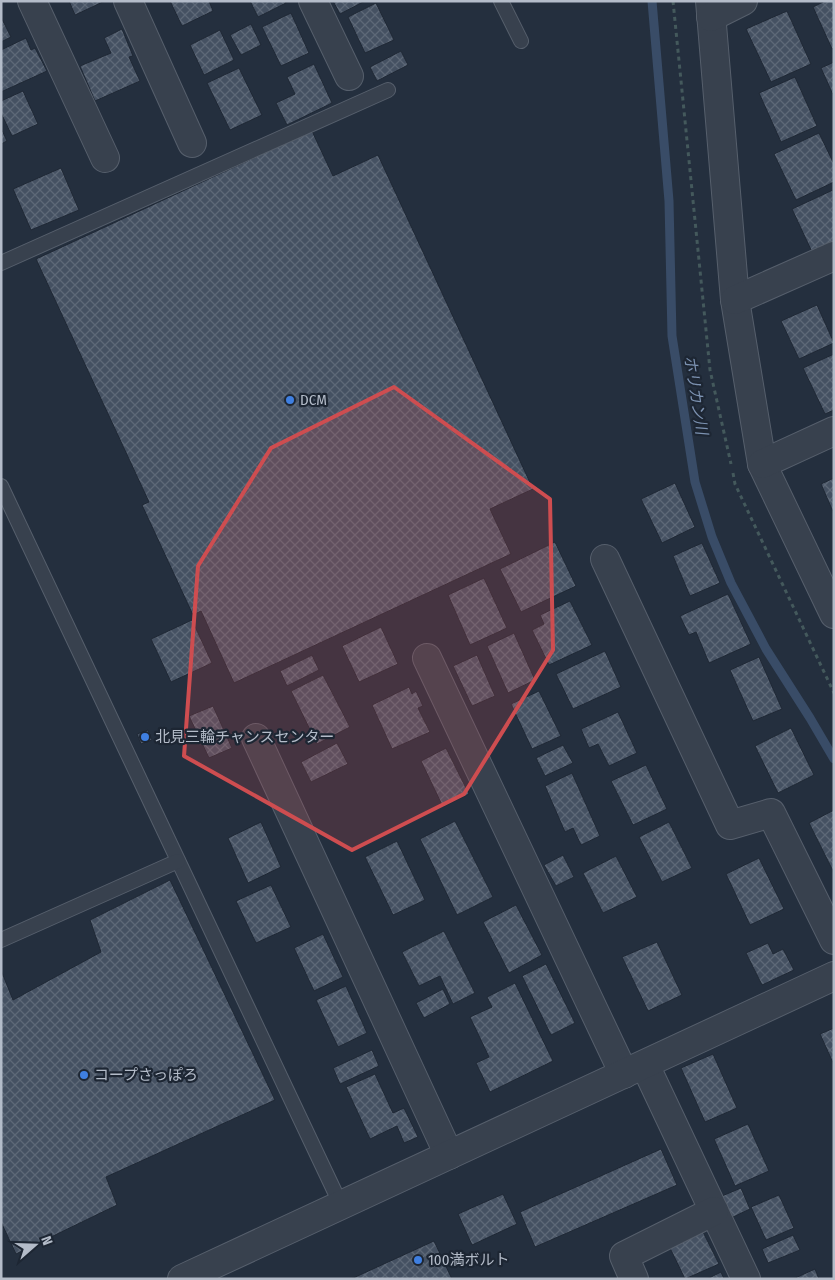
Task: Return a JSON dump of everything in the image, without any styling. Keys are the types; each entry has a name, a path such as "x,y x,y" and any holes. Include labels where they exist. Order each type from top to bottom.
{"street":[{"path":"32,1 105,158"},
{"path":"128,1 192,144"},
{"path":"314,1 349,76"},
{"path":"743,1 710,9 736,300 762,464 834,614"},
{"path":"736,300 834,256"},
{"path":"762,464 834,431"},
{"path":"605,559 730,825 771,813 834,940"},
{"path":"427,658 634,1070 714,1211 746,1279"},
{"path":"256,738 449,1155"},
{"path":"182,1279 834,976"},
{"path":"634,1279 624,1256 714,1211"}],"lane":[{"path":"501,1 521,41"},
{"path":"1,263 388,90"},
{"path":"1,486 341,1205"},
{"path":"1,940 178,861"}],"highlighted area":[{"path":"394,387 550,499 553,650 464,794 352,850 184,756 198,566 271,448"}],"building":[{"path":"69,1 105,1 75,15"},
{"path":"170,1 209,1 213,11 182,26"},
{"path":"250,1 285,1 286,3 258,17"},
{"path":"333,1 365,1 340,14"},
{"path":"825,1 834,1 834,48 832,49 813,7"},
{"path":"376,3 394,40 365,53 348,17"},
{"path":"787,11 811,64 771,82 746,29"},
{"path":"291,13 309,53 281,66 262,27"},
{"path":"1,17 11,37 1,42"},
{"path":"251,24 261,45 241,55 230,35"},
{"path":"122,29 133,56 129,57 140,81 95,101 80,66 111,53 104,38"},
{"path":"220,30 234,60 204,75 190,45"},
{"path":"26,38 31,50 35,48 47,71 1,92 1,50"},
{"path":"401,51 408,65 377,81 370,67"},
{"path":"834,62 834,97 821,68"},
{"path":"314,64 332,103 287,125 276,103 295,94 287,77"},
{"path":"239,68 262,115 230,130 207,83"},
{"path":"795,77 817,126 781,142 759,93"},
{"path":"23,91 38,124 12,136 1,113 1,101"},
{"path":"1,128 7,141 1,144"},
{"path":"312,131 333,176 378,155 533,489 490,509 511,554 234,683 201,611 193,615 142,505 149,502 36,259"},
{"path":"819,133 834,164 834,182 796,200 774,154"},
{"path":"61,168 79,210 31,230 13,189"},
{"path":"833,190 834,242 812,252 792,209"},
{"path":"817,305 834,343 799,359 781,321"},
{"path":"834,354 834,410 825,414 803,368"},
{"path":"834,478 834,514 821,484"},
{"path":"675,483 695,527 662,543 641,499"},
{"path":"555,542 576,586 521,612 500,569"},
{"path":"702,543 720,583 690,596 673,556"},
{"path":"484,578 507,628 470,645 448,595"},
{"path":"728,594 751,644 709,663 696,632 689,635 680,616"},
{"path":"570,601 592,645 549,665 532,630 544,624 540,615"},
{"path":"192,620 212,663 171,682 151,639"},
{"path":"381,627 398,664 359,682 342,646"},
{"path":"514,633 535,680 508,693 487,646"},
{"path":"605,651 621,687 573,709 556,674"},
{"path":"312,655 319,670 287,686 280,671"},
{"path":"477,655 495,696 472,706 453,666"},
{"path":"759,657 782,709 753,721 730,670"},
{"path":"323,675 350,727 317,744 291,691"},
{"path":"409,687 412,694 416,691 423,706 418,708 430,732 392,749 372,705"},
{"path":"539,691 561,736 532,749 511,704"},
{"path":"213,706 232,748 209,758 189,716"},
{"path":"618,712 637,753 609,766 598,744 589,748 581,729"},
{"path":"791,728 814,775 778,793 755,746"},
{"name":"北見三輪チャンスセンター","path":"148,730 152,740 141,744 137,734"},
{"path":"337,743 348,764 311,782 301,762"},
{"path":"563,745 573,763 545,776 536,758"},
{"path":"446,748 469,794 443,807 421,761"},
{"path":"646,765 667,809 633,825 611,781"},
{"path":"572,773 600,836 581,845 573,828 565,832 545,786"},
{"path":"834,810 834,873 809,823"},
{"path":"455,821 493,897 457,915 420,839"},
{"path":"261,822 281,867 248,883 228,838"},
{"path":"669,822 692,868 662,882 639,837"},
{"path":"397,841 425,900 393,915 365,857"},
{"path":"563,855 574,877 556,886 544,865"},
{"path":"616,856 637,897 603,913 583,873"},
{"path":"759,858 784,909 750,925 726,874"},
{"path":"170,880 275,1100 106,1177 117,1205 16,1254 1,1222 1,970 13,1000 101,952 90,920"},
{"path":"271,885 291,927 256,943 236,901"},
{"path":"516,905 542,955 509,973 483,922"},
{"path":"444,931 475,993 453,1004 440,976 419,986 402,952"},
{"path":"323,934 343,977 314,991 294,948"},
{"path":"657,942 682,995 648,1011 622,957"},
{"path":"768,943 773,954 783,949 794,970 762,985 746,953"},
{"path":"546,964 575,1023 551,1035 522,976"},
{"path":"515,983 553,1061 490,1092 476,1063 489,1057 470,1017 492,1007 487,997"},
{"path":"346,986 367,1033 338,1047 316,1000"},
{"path":"443,989 450,1004 424,1018 416,1003"},
{"path":"834,1028 834,1065 820,1034"},
{"path":"372,1050 379,1066 340,1084 333,1068"},
{"path":"713,1054 737,1108 705,1122 681,1068"},
{"path":"375,1074 393,1113 404,1108 418,1137 404,1143 397,1126 370,1139 346,1087"},
{"path":"748,1124 769,1171 735,1186 714,1139"},
{"path":"661,1149 677,1185 535,1247 520,1212"},
{"path":"741,1188 750,1209 731,1218 722,1196"},
{"path":"503,1194 517,1224 472,1245 458,1214"},
{"path":"779,1195 794,1228 766,1240 751,1207"},
{"path":"703,1232 719,1264 685,1279 670,1248"},
{"path":"793,1235 800,1250 768,1263 762,1249"},
{"name":"100満ボルト","path":"434,1241 452,1279 351,1279"},
{"path":"815,1269 819,1279 793,1279"},
{"path":"721,1272 724,1279 707,1279"}],"waterway":[{"name":"ホリカン川","path":"652,1 669,201 672,336 695,482 712,537 731,583 766,649 834,759"}],"place":[{"name":"DCM","path":"290,400"},
{"name":"北見三輪チャンスセンター","path":"145,737"},
{"name":"コープさっぽろ","path":"84,1075"},
{"name":"100満ボルト","path":"418,1260"}]}
